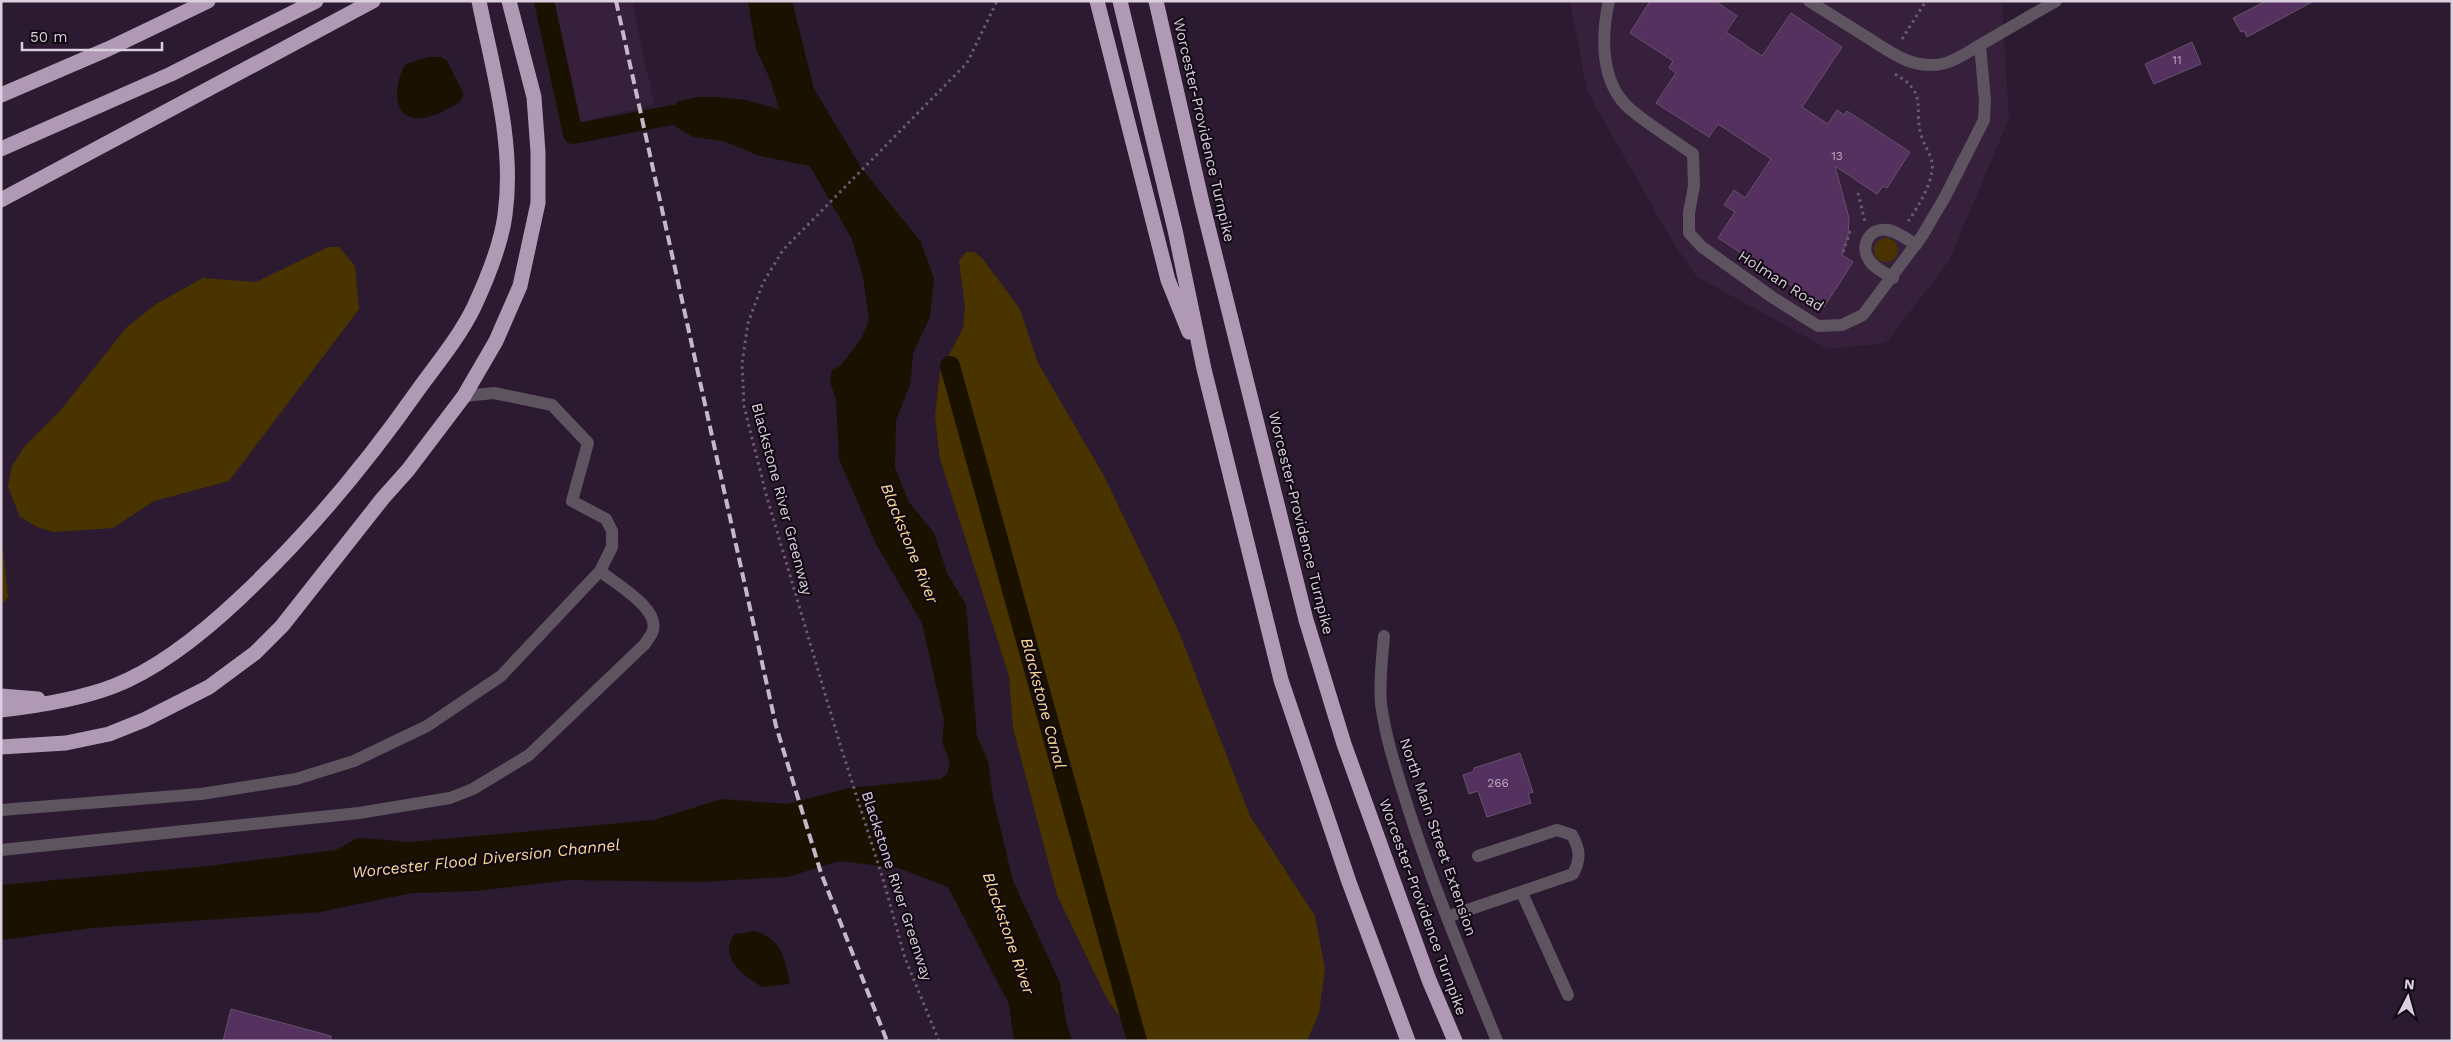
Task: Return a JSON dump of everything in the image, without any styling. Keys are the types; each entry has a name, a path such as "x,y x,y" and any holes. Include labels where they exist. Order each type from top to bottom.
{"highway":[{"path":"1,96 108,49 208,1"},
{"path":"1,149 171,74 316,1"},
{"path":"1,200 373,1"},
{"path":"1,710 44,705 114,686 159,662 202,633 278,562 371,456 474,309 488,274 505,216 507,180 502,113 479,1"},
{"path":"1,747 66,743 109,734 144,720 209,687 255,653 282,626 383,498 408,470 464,396 496,342 511,310 520,286 538,203 538,152 534,97 510,1"},
{"path":"1097,1 1168,280 1204,369"},
{"path":"1120,1 1175,230 1204,369 1282,680 1349,882 1408,1041"},
{"name":"Worcester-Providence Turnpike","path":"1156,1 1202,203 1306,620 1344,744 1429,980 1454,1041"},
{"path":"1,696 37,699 81,695"}],"street":[{"name":"Holman Road","path":"1610,1 1604,41 1609,75 1618,94 1631,110 1693,154 1694,186 1689,213 1689,233 1702,247 1772,298 1818,326 1842,325 1863,315 1893,278 1916,245 1945,197 1984,120 1985,101 1980,45"},
{"path":"1809,1 1892,54 1914,63 1931,66 1953,61 2056,1"},
{"path":"1893,278 1868,259 1865,248 1868,237 1875,231 1886,229 1916,245"},
{"path":"1,810 201,794 296,779 354,761 427,726 501,676 600,571 612,547 612,531 606,519 572,501 588,443 552,405 494,393 464,396"},
{"path":"1,850 359,813 450,798 473,790 530,755 645,644 653,630 652,617 646,607 600,571"},
{"name":"North Main Street Extension","path":"1384,636 1381,668 1381,703 1388,745 1447,918 1497,1041"},
{"path":"1447,918 1573,874 1579,864 1579,848 1572,835 1557,830 1478,856"},
{"path":"1522,893 1568,995"}],"path":[{"name":"Blackstone River Greenway","path":"939,1041 905,958 883,879 766,494 744,406 742,363 748,323 769,272 783,250 967,63 997,1"},
{"path":"1902,39 1926,1"},
{"path":"1891,72 1906,80 1918,97 1922,137 1930,152 1932,168 1929,186 1907,223 1901,222"},
{"path":"1858,193 1865,226 1874,222"}],"shaded area":[{"path":"553,1 632,1 654,104 578,123"},
{"path":"1570,1 2002,1 2009,119 1949,261 1886,343 1828,349 1697,277 1672,241 1587,91"},
{"path":"1886,238 1894,242 1898,250 1894,258 1886,262 1878,258 1874,250 1878,242"},
{"path":"328,247 339,247 355,266 359,309 229,481 154,501 113,528 54,532 37,527 20,517 8,487 12,466 24,447 60,411 126,328 156,304 203,278 256,282"},
{"path":"966,252 974,252 982,258 1020,309 1038,363 1103,474 1179,632 1250,816 1315,916 1325,969 1319,1013 1307,1041 1138,1041 1107,999 1057,895 1013,728 1009,676 940,459 935,417 940,372 963,328 965,307 959,261"},
{"path":"1,532 8,597 1,606"}],"water":[{"path":"748,1 792,1 814,89 862,169 921,242 934,279 930,317 913,353 910,385 896,420 895,468 909,502 934,533 947,573 966,605 977,736 988,761 993,798 1013,881 1060,983 1066,1021 1072,1041 1014,1041 1009,1004 948,887 898,868 839,861 788,877 699,882 569,880 476,891 412,893 320,912 92,928 1,940 1,885 208,866 336,850 358,838 410,842 654,820 722,799 787,804 849,788 940,779 947,774 950,762 942,742 944,721 922,623 875,542 839,459 836,399 830,382 832,370 842,364 860,340 869,321 863,277 852,239 810,166 760,156 723,141 694,137 676,127 672,115 677,102 697,97 745,100 779,109 770,79 756,49"},
{"path":"428,57 441,57 447,61 463,93 457,104 430,117 413,118 405,114 400,108 397,90 399,81 406,64"},
{"path":"755,931 771,939 781,951 790,984 762,987 735,965 729,950 730,942 735,934"}],"building":[{"path":"1650,1 1715,1 1737,16 1726,32 1762,56 1791,13 1842,47 1802,107 1828,124 1837,110 1844,115 1847,111 1910,152 1887,188 1883,186 1877,194 1835,166 1849,218 1848,236 1842,255 1853,262 1824,307 1718,238 1735,212 1724,205 1734,190 1745,198 1771,159 1718,124 1709,137 1656,103 1676,73 1669,68 1673,61 1630,33"},
{"path":"2266,1 2314,1 2247,37 2244,31 2241,32 2233,18"},
{"path":"2192,42 2201,64 2154,84 2145,64"},
{"path":"1520,753 1533,792 1528,794 1531,803 1487,817 1478,791 1469,794 1463,775 1474,771 1474,768"},
{"path":"231,1009 331,1036 331,1041 223,1041"}],"waterway":[{"path":"544,1 573,134 672,115 700,115"},
{"name":"Blackstone Canal","path":"950,366 1137,1041"}],"railway":[{"path":"616,1 776,726 821,873 887,1041"}],"water label":[{"name":"Blackstone River","path":"910,543"},
{"name":"Worcester Flood Diversion Channel","path":"486,858"},
{"name":"Blackstone River","path":"1009,933"}]}
